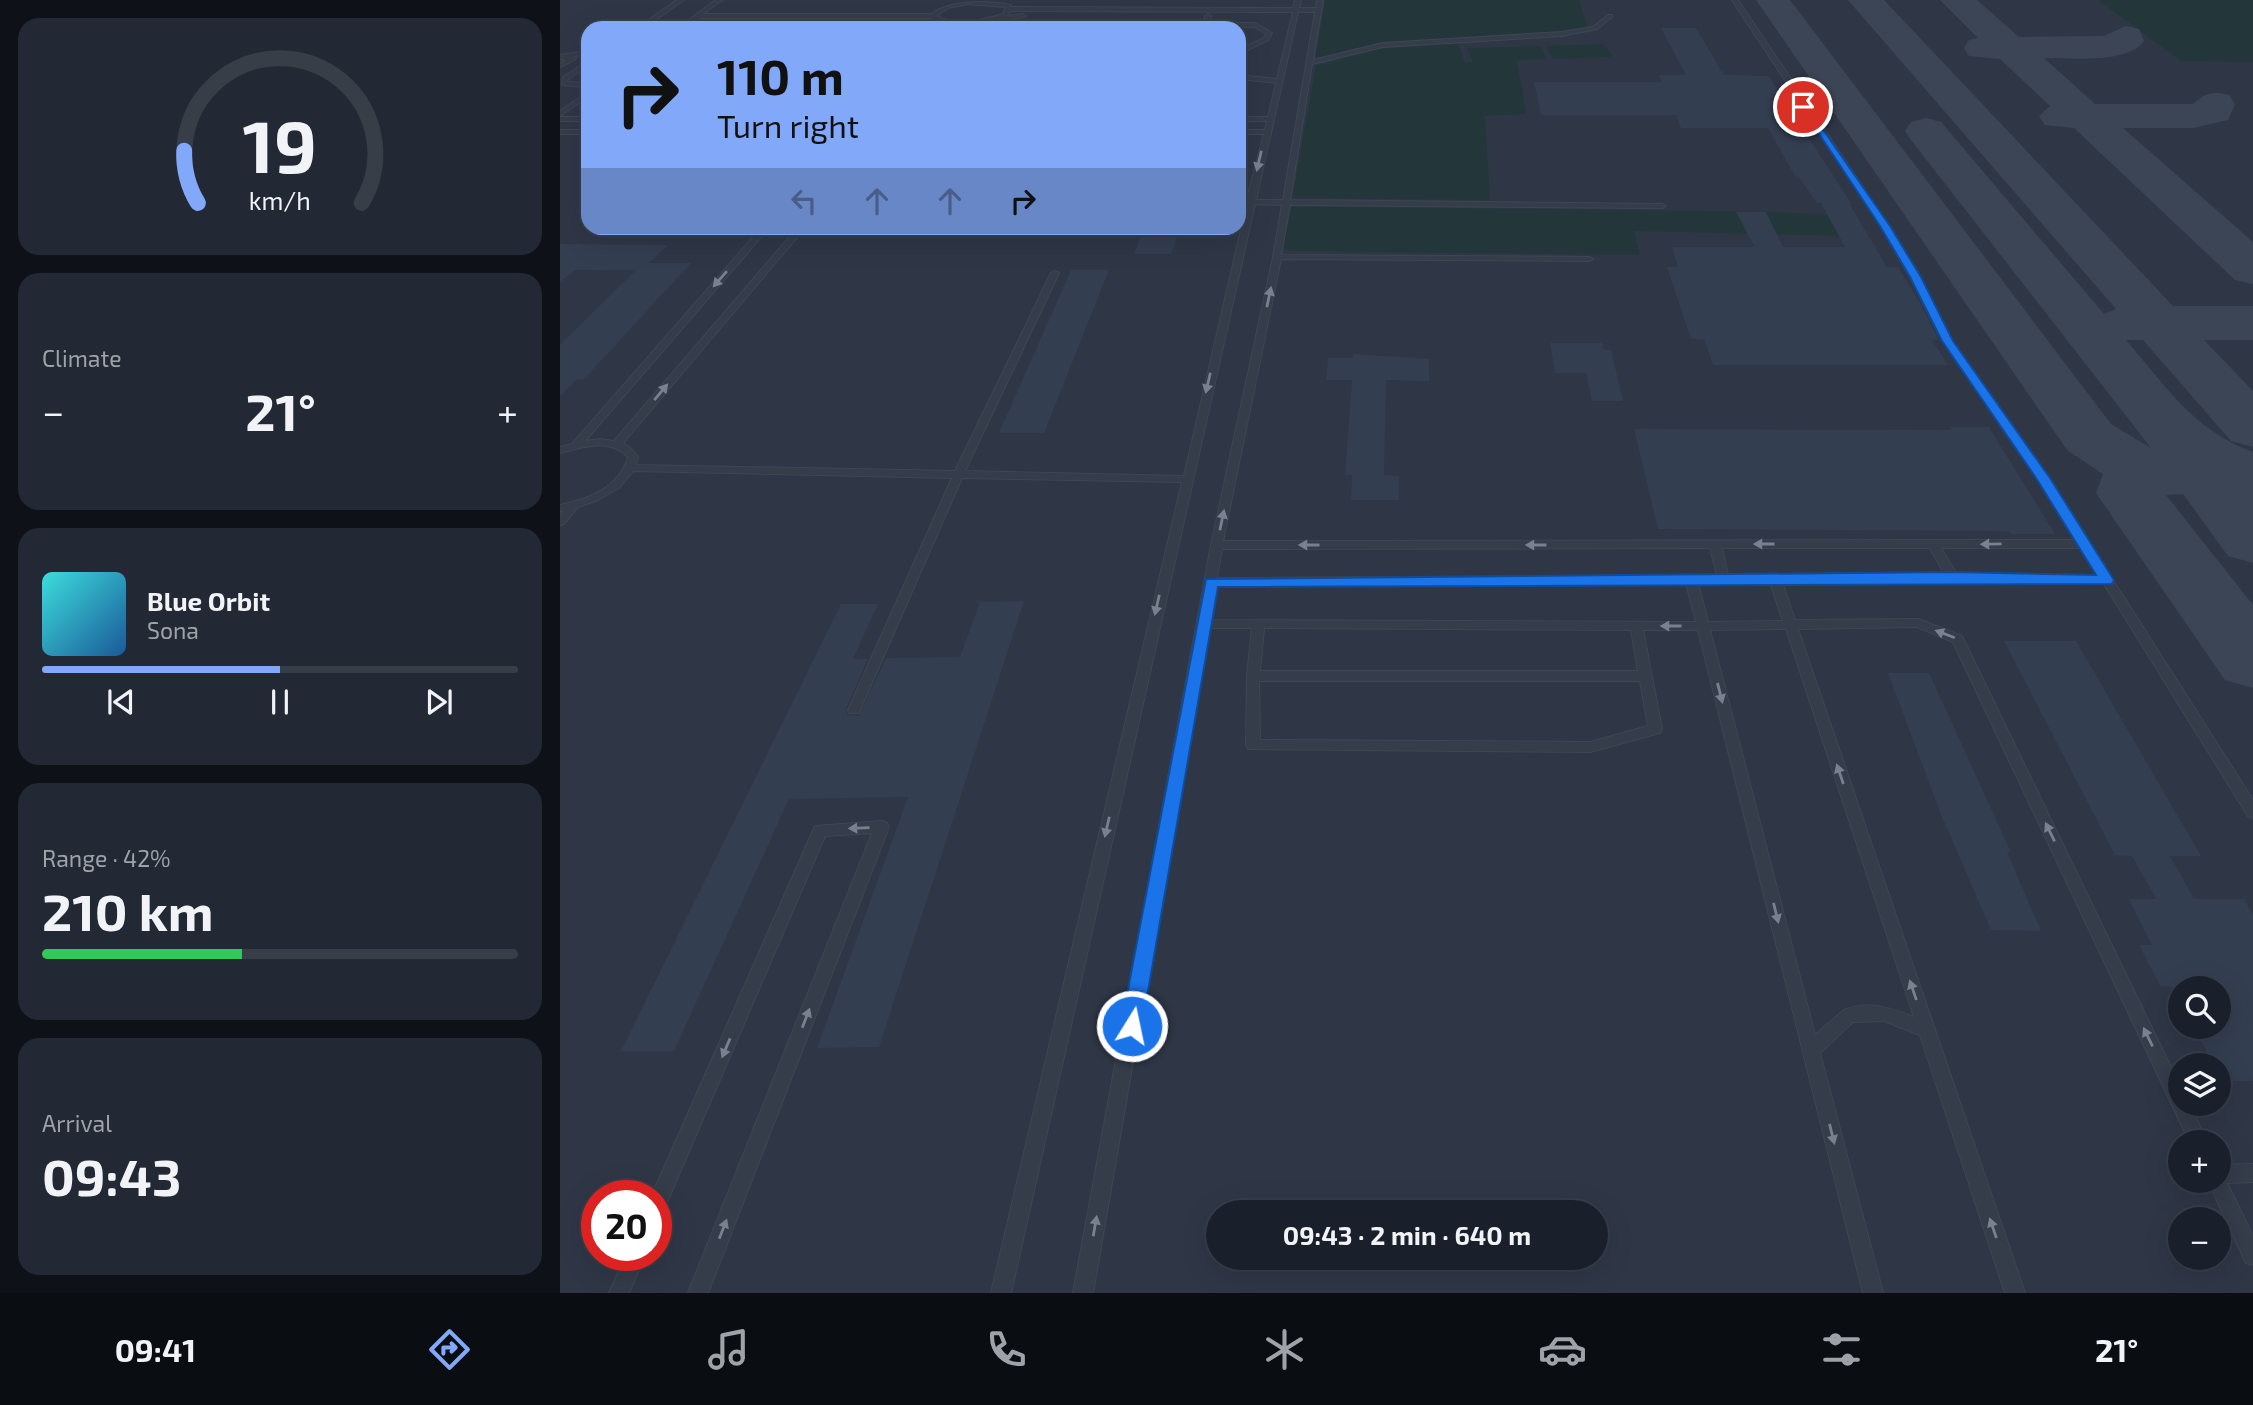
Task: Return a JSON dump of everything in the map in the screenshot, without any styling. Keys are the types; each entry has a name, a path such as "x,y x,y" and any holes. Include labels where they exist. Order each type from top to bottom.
{"lane":[{"path":"650,21 681,0"},
{"path":"691,21 719,0"},
{"path":"708,8 939,8 968,0 991,0 1003,3 1009,9"},
{"path":"1214,8 1218,0"},
{"path":"1735,0 1885,226 1915,277 1947,341 2043,478 2253,812"},
{"path":"989,21 999,18 1208,16 1319,5 1277,257 1217,545 1083,1293"},
{"path":"932,16 939,8"},
{"path":"999,18 1009,9 1297,9"},
{"path":"1246,219 1297,9"},
{"path":"698,16 932,16 938,21"},
{"path":"775,21 782,16"},
{"path":"1206,21 1208,16"},
{"path":"1309,63 1383,45 1561,34 1595,28 1610,16"},
{"path":"1246,25 1255,25 1269,33 1266,39 1246,49"},
{"path":"560,57 581,54"},
{"path":"560,57 573,59 560,65"},
{"path":"581,67 562,78 564,83 571,86 581,85"},
{"path":"1246,78 1279,80"},
{"path":"560,117 581,100"},
{"path":"560,117 581,118"},
{"path":"1246,121 1267,126"},
{"path":"1246,130 1267,126"},
{"path":"560,132 581,132"},
{"path":"1250,202 1662,206"},
{"path":"576,445 759,235"},
{"path":"617,444 795,235"},
{"path":"1001,1293 1242,235"},
{"path":"1277,257 1589,259"},
{"path":"854,710 958,475 1055,273"},
{"path":"560,450 576,445 617,444 628,449 633,457 632,468 614,487 574,505 560,508"},
{"path":"632,468 1186,479"},
{"path":"560,522 574,505"},
{"path":"1715,544 1724,580"},
{"path":"1217,545 2083,544"},
{"path":"1934,545 1952,577"},
{"path":"1212,582 1952,577 2106,580"},
{"path":"1691,579 1873,1293"},
{"path":"1775,579 2015,1293"},
{"path":"1204,624 1790,626 1918,623 1958,639 2193,1130"},
{"path":"1258,625 1253,676 1253,745 1577,747 1590,747 1655,729 1636,626"},
{"path":"1253,676 1646,676"},
{"path":"668,1180 820,830 881,827 698,1293"},
{"path":"1811,1050 1850,1015 1884,1013 1926,1029"},
{"path":"2231,1174 2253,1173"},
{"path":"2223,1193 2253,1256"},
{"path":"619,1293 629,1271"}],"shaded area":[{"path":"560,0 2253,0 2253,1293 560,1293"}],"green space":[{"path":"1325,0 1579,0 1588,27 1523,36 1377,43 1315,59"},
{"path":"2098,0 2253,0 2253,62 2181,61"},
{"path":"1458,44 1465,63 1473,62 1467,48 1540,46 1547,59 1499,61 1517,61 1526,114 1485,116 1490,200 1292,198 1316,66 1386,46"},
{"path":"1604,44 1613,57 1553,59 1546,46"},
{"path":"1290,206 1780,212 1829,215 1842,236 1634,231 1640,255 1291,251 1282,248 1281,243"}],"building":[{"path":"1661,28 1696,28 1724,75 1768,76 1851,203 1887,267 1898,267 1922,306 1939,340 1932,340 1948,365 1713,365 1704,339 1691,339 1667,267 1678,267 1672,247 1755,247 1736,212 1766,212 1783,247 1845,247 1821,203 1817,203 1798,176 1795,176 1768,128 1681,128 1676,115 1541,115 1534,82 1662,82 1659,75 1686,75"},
{"path":"1141,235 1178,235 1171,254 1134,254"},
{"path":"560,244 668,245 649,263 691,263 584,379 577,379 560,396 560,345 636,270 575,270 560,282"},
{"path":"1071,270 1109,270 1044,433 999,433"},
{"path":"1550,343 1602,343 1604,350 1611,350 1623,401 1592,401 1586,373 1555,373"},
{"path":"1353,354 1429,359 1429,381 1386,380 1384,475 1399,476 1399,500 1351,500 1352,475 1345,475 1352,380 1326,380 1328,358 1353,358"},
{"path":"1950,427 1989,427 2055,534 2011,534 2010,531 1658,529 1634,429 1952,430"},
{"path":"1024,601 879,1047 817,1048 908,797 789,799 674,1051 621,1051 841,604 878,604 853,659 868,659 846,709 847,715 859,716 886,658 960,657 980,602"},
{"path":"2004,641 2076,641 2201,856 2170,856 2194,899 2244,899 2253,915 2253,1081 2231,1081 2231,1053 2207,1053 2200,1039 2231,1039 2231,976 2168,976 2168,987 2160,986 2139,945 2152,945 2129,899 2156,899 2132,856 2115,855"},
{"path":"1888,673 1929,673 2011,852 2007,852 2041,931 1991,930 1940,812"}],"taxiway":[{"path":"1773,0 2089,437 2107,451 2146,467 2167,472 2225,475"},
{"path":"1865,0 2158,323"},
{"path":"1957,0 2010,48"},
{"path":"2010,48 2106,47 2126,41 2126,37"},
{"path":"1982,48 2010,48"},
{"path":"2010,48 2085,116"},
{"path":"2085,116 2193,116 2214,111 2215,104"},
{"path":"2060,116 2085,116"},
{"path":"2085,116 2253,269"},
{"path":"1926,131 2173,434 2206,457 2244,471"},
{"path":"2126,323 2158,323"},
{"path":"2158,323 2253,323"},
{"path":"2158,323 2253,428"},
{"path":"2178,475 2142,476 2130,484 2129,493 2253,660"},
{"path":"2225,475 2253,475"},
{"path":"2225,475 2216,480 2214,490 2253,540"}],"route":[{"path":"1132,1026 1212,582 1952,577 2106,580 2043,478 1947,341 1915,277 1885,226 1803,107"}]}
